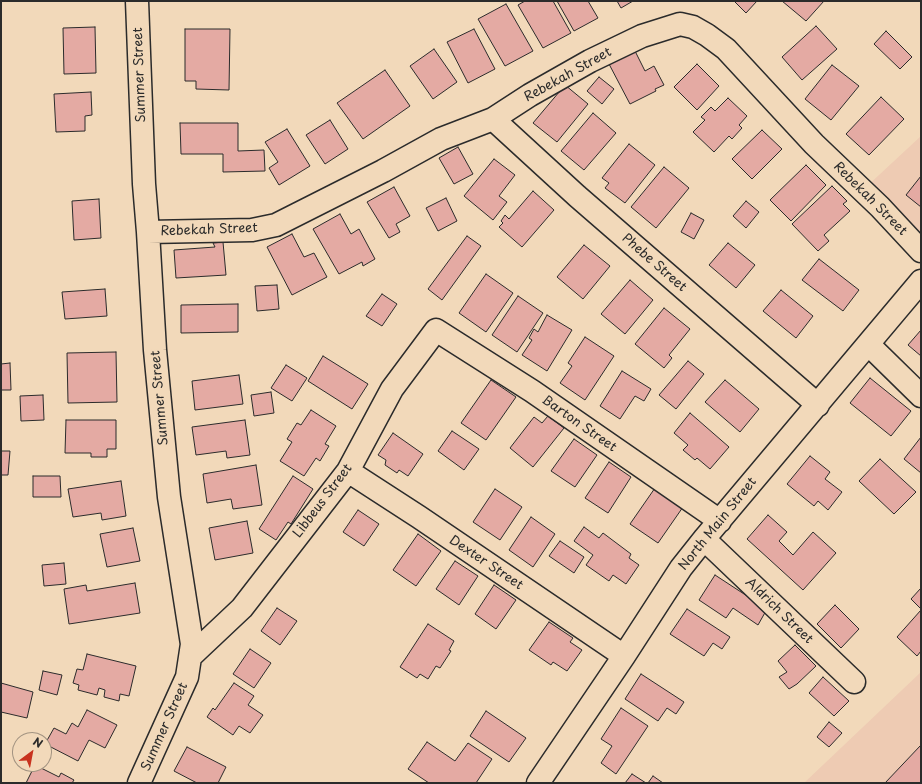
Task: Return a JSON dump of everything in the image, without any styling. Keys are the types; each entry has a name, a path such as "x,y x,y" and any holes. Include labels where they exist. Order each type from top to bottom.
{"street":[{"name":"Summer Street","path":"137,1 144,184 155,350 168,490 192,644 187,677 139,783"},
{"name":"Rebekah Street","path":"148,232 252,230 276,225 383,171 441,139 492,119 530,95 590,61 642,36 680,24 693,27 726,49 814,144 880,207 921,251"},
{"name":"Phebe Street","path":"492,119 577,196 818,405"},
{"name":"North Main Street","path":"544,781 681,568 921,282"},
{"name":"Libbeus Street","path":"190,657 242,608 348,471 392,389 436,330"},
{"name":"Barton Street","path":"436,330 532,391 720,521"},
{"path":"869,345 921,396"},
{"name":"Dexter Street","path":"348,471 419,517 624,656"},
{"name":"Aldrich Street","path":"704,540 854,682"}],"shaded area":[{"path":"921,136 921,245 865,188"},
{"path":"921,672 921,783 804,783"}],"building":[{"path":"525,1 553,1 571,33 543,48 518,5"},
{"path":"557,1 588,1 598,18 574,31"},
{"path":"617,1 633,1 621,8"},
{"path":"734,1 757,1 746,13"},
{"path":"782,1 824,1 806,21"},
{"path":"506,4 533,51 505,66 478,19"},
{"path":"816,26 837,49 802,80 782,57"},
{"path":"95,27 96,73 64,74 63,28"},
{"path":"185,29 230,29 229,90 196,89 196,81 185,81"},
{"path":"474,29 495,69 468,83 447,42"},
{"path":"886,31 912,57 900,69 874,44"},
{"path":"434,49 457,82 433,99 410,66"},
{"path":"635,51 645,71 654,66 664,85 655,89 656,91 630,104 609,64"},
{"path":"697,64 719,86 697,110 674,87"},
{"path":"832,65 859,86 831,120 805,99"},
{"path":"385,70 410,106 363,139 337,103"},
{"path":"599,77 614,89 602,104 587,91"},
{"path":"565,85 588,104 557,142 533,123"},
{"path":"91,92 92,115 85,116 85,131 56,132 54,94"},
{"path":"881,97 904,119 869,155 846,134"},
{"path":"728,98 747,116 739,125 742,128 732,139 729,136 714,152 693,132 705,120 701,117 711,107 715,111"},
{"path":"593,113 616,133 584,170 561,151"},
{"path":"330,120 348,149 325,164 306,135"},
{"path":"180,123 238,123 238,151 264,150 265,171 223,172 223,154 181,154"},
{"path":"287,129 310,166 279,185 269,168 278,162 265,142"},
{"path":"762,130 782,149 752,179 732,159"},
{"path":"629,144 655,165 625,203 605,188 609,183 602,178"},
{"path":"458,147 473,174 454,184 439,158"},
{"path":"494,159 515,175 499,196 507,202 493,220 464,196"},
{"path":"806,165 826,185 791,221 770,200"},
{"path":"664,167 689,188 656,228 631,207"},
{"path":"921,176 921,207 906,195"},
{"path":"832,186 847,201 843,204 850,211 824,235 829,241 818,251 792,224"},
{"path":"394,187 410,216 396,224 400,232 389,238 367,202"},
{"path":"533,191 554,210 522,247 499,227 503,223 501,221 505,215 509,219"},
{"path":"446,198 457,221 438,231 426,208"},
{"path":"99,199 101,238 74,240 72,201"},
{"path":"746,201 759,212 746,228 733,216"},
{"path":"691,213 704,220 694,239 681,232"},
{"path":"340,214 351,234 359,229 375,259 363,266 362,262 339,274 313,229"},
{"path":"292,234 304,257 314,253 327,277 292,295 267,247"},
{"path":"467,236 481,246 442,300 428,289"},
{"path":"223,242 226,275 176,278 174,250 215,247 213,243"},
{"path":"728,243 755,265 736,288 709,265"},
{"path":"584,245 610,266 583,299 557,277"},
{"path":"819,259 859,290 843,311 802,280"},
{"path":"486,274 513,293 486,332 459,313"},
{"path":"630,280 653,300 625,334 601,314"},
{"path":"277,285 279,309 257,311 255,286"},
{"path":"105,289 107,316 65,319 62,292"},
{"path":"781,290 813,316 796,338 763,311"},
{"path":"382,294 397,304 382,326 366,316"},
{"path":"518,296 543,313 517,352 492,335"},
{"path":"238,304 238,332 181,333 181,305"},
{"path":"664,308 690,329 669,355 672,358 664,368 635,344"},
{"path":"547,315 572,330 547,371 522,355 532,340 529,338 534,329 538,332"},
{"path":"921,330 921,356 908,345"},
{"path":"585,337 614,356 585,400 560,383 572,366 568,363"},
{"path":"116,352 117,402 68,403 67,353"},
{"path":"323,356 368,384 352,409 308,381"},
{"path":"688,361 704,374 676,409 659,395"},
{"path":"10,363 11,390 1,390 1,364"},
{"path":"286,365 307,378 292,401 271,388"},
{"path":"622,371 651,389 644,401 635,396 620,419 600,406"},
{"path":"239,375 243,404 195,410 192,381"},
{"path":"870,378 911,411 891,436 850,403"},
{"path":"491,380 516,397 486,440 461,423"},
{"path":"725,380 759,409 740,432 705,402"},
{"path":"271,392 274,413 254,416 251,395"},
{"path":"43,395 44,420 21,421 20,396"},
{"path":"311,410 336,426 325,444 329,446 320,461 316,458 304,476 280,461 292,442 287,439 297,423 301,425"},
{"path":"690,413 729,447 710,469 697,458 695,460 683,450 688,445 674,433"},
{"path":"548,416 564,428 533,467 510,448 534,417 542,423"},
{"path":"66,420 116,420 116,449 107,449 107,457 91,457 91,453 65,453"},
{"path":"245,420 250,455 227,458 226,451 196,455 192,427"},
{"path":"452,431 479,449 464,470 438,451"},
{"path":"393,433 423,454 408,476 399,470 397,473 385,465 386,460 378,455"},
{"path":"921,437 921,473 904,459"},
{"path":"574,439 597,455 575,487 551,471"},
{"path":"1,451 10,451 8,475 1,475"},
{"path":"810,456 830,472 825,479 842,492 828,510 818,501 814,506 787,484"},
{"path":"880,459 916,492 894,514 859,481"},
{"path":"609,462 631,477 608,513 585,498"},
{"path":"256,465 262,505 233,509 231,499 207,503 203,474"},
{"path":"33,476 60,476 61,497 33,497"},
{"path":"293,476 313,489 291,524 288,522 276,540 259,529"},
{"path":"121,481 126,516 102,520 101,513 73,517 68,489"},
{"path":"655,488 683,507 658,543 630,524"},
{"path":"495,489 522,507 500,540 473,522"},
{"path":"358,510 379,524 364,546 343,532"},
{"path":"768,515 787,532 779,541 793,555 813,532 836,553 803,590 747,539"},
{"path":"531,517 555,534 533,567 509,550"},
{"path":"247,521 253,553 215,560 209,528"},
{"path":"584,527 599,538 603,533 631,554 629,558 639,565 626,584 613,575 609,581 586,565 593,555 574,541"},
{"path":"133,528 140,561 107,567 100,534"},
{"path":"418,534 441,551 416,586 393,570"},
{"path":"560,541 584,557 574,573 549,556"},
{"path":"455,561 478,576 459,605 436,589"},
{"path":"64,563 66,584 44,586 42,565"},
{"path":"715,575 767,609 758,625 733,608 726,618 699,600"},
{"path":"135,583 140,613 69,624 64,589 86,585 87,591"},
{"path":"494,585 516,600 496,629 475,614"},
{"path":"921,588 921,609 911,599"},
{"path":"835,605 859,629 841,648 817,624"},
{"path":"277,608 297,621 280,645 261,631"},
{"path":"687,609 730,637 722,649 713,643 704,656 670,634"},
{"path":"921,610 921,651 917,656 897,637"},
{"path":"549,622 573,638 570,642 582,650 567,671 553,662 551,665 529,650"},
{"path":"428,624 454,641 449,650 451,651 440,668 436,666 428,679 420,674 417,678 400,667"},
{"path":"795,645 816,666 797,684 789,689 779,677 787,672 778,661"},
{"path":"250,649 271,663 254,688 233,674"},
{"path":"87,654 136,666 129,696 120,694 119,701 104,697 105,690 99,688 97,695 78,690 79,685 73,683 77,669 83,670"},
{"path":"43,671 62,675 57,695 39,690"},
{"path":"641,674 684,702 676,714 667,708 658,721 625,699"},
{"path":"823,677 849,701 834,716 809,693"},
{"path":"1,683 33,692 27,718 1,712"},
{"path":"234,683 254,696 248,705 263,715 250,733 239,726 233,735 207,717 213,708 215,710"},
{"path":"621,708 648,726 616,774 601,763 612,746 601,739"},
{"path":"87,710 117,725 105,748 89,740 78,761 52,748 52,732 54,728 66,734 72,723 78,727"},
{"path":"486,711 526,738 509,762 470,736"},
{"path":"829,722 842,733 829,747 817,737"},
{"path":"427,742 455,761 468,743 492,759 476,783 429,783 408,769"},
{"path":"921,745 921,783 885,783"},
{"path":"187,747 226,767 218,783 197,783 174,771"},
{"path":"32,772 49,772 59,777 61,773 74,780 72,783 26,783"},
{"path":"632,774 646,783 625,783"},
{"path":"653,776 663,783 648,783"}]}
